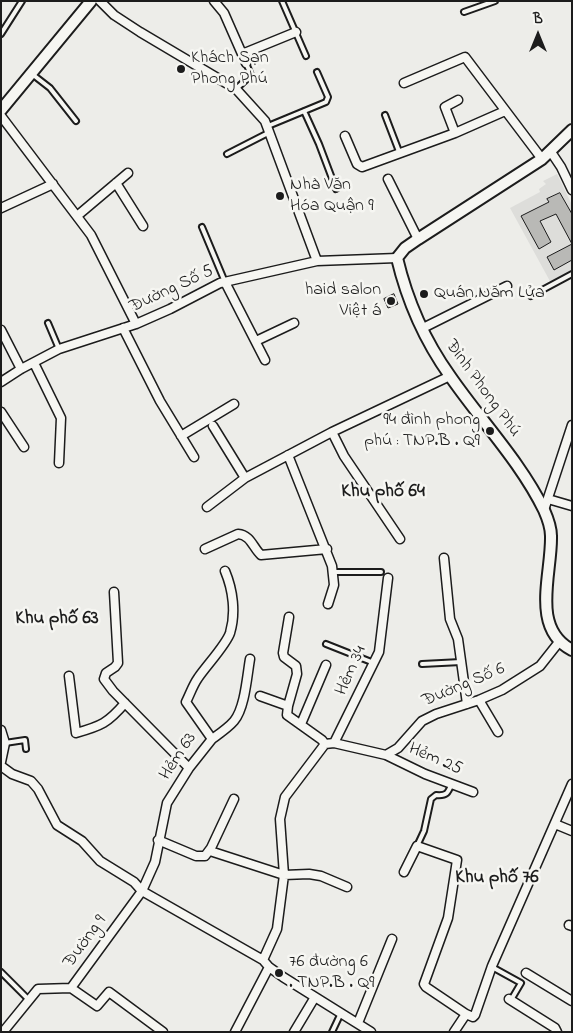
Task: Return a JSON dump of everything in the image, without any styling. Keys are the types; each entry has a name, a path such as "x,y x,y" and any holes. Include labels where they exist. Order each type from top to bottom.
{"street":[{"path":"1,110 91,1"},
{"path":"100,1 114,15 140,32 236,89 269,129 317,262"},
{"path":"214,1 224,13 246,63"},
{"path":"242,54 296,32"},
{"path":"404,83 466,57 542,160"},
{"path":"456,133 445,107 458,100"},
{"path":"345,136 359,166 364,166 456,133 505,111"},
{"path":"1,116 91,235 136,324"},
{"path":"397,258 405,248 418,239 542,160 572,130"},
{"path":"551,152 572,190"},
{"path":"77,216 128,174"},
{"path":"388,179 418,239"},
{"path":"116,183 143,226"},
{"path":"1,208 53,184"},
{"name":"Đường Số 5","path":"1,382 59,349 136,324 220,283 317,262 397,258"},
{"name":"Đình Phong Phú","path":"397,258 404,286 430,346 450,376 499,439 549,521 551,535 546,604 547,618 550,630 559,642"},
{"path":"225,282 265,360"},
{"path":"422,328 507,286"},
{"path":"256,341 294,323"},
{"path":"123,328 160,400 194,457"},
{"path":"1,330 21,369"},
{"path":"34,362 61,418 59,463"},
{"path":"207,507 245,478 332,432 450,376"},
{"path":"181,436 234,404"},
{"path":"1,412 24,447"},
{"path":"544,510 572,425"},
{"path":"213,426 245,478"},
{"path":"332,432 344,456 400,539"},
{"path":"288,455 327,549 334,572 334,585 328,604"},
{"path":"548,499 572,506"},
{"path":"205,549 238,534 244,534 261,555 327,549"},
{"path":"444,558 450,619 458,639 467,704"},
{"name":"Hẻm 63","path":"142,891 155,862 167,803 189,768 212,739 186,702 197,679 231,632 233,615 232,591 225,571"},
{"name":"Hẻm 34","path":"334,743 379,652 388,578"},
{"path":"114,592 118,663 104,677 113,691 189,768"},
{"path":"289,617 283,653 284,657 296,666 297,674 287,715 325,744"},
{"path":"559,642 572,650"},
{"name":"Đường Số 6","path":"386,755 398,748 422,721 502,690 540,666 559,642"},
{"path":"212,739 237,717 243,699 250,659"},
{"path":"301,724 326,665"},
{"path":"69,676 76,733 99,726 113,718 125,703"},
{"path":"260,696 288,706"},
{"path":"479,700 498,732"},
{"path":"1,730 5,743 1,764 12,774 31,782 38,788 57,825 82,841 100,861 134,882 142,891 263,960 270,967 371,1032"},
{"path":"263,960 277,929 284,875 280,819 285,797 325,744 334,743 386,755"},
{"name":"Hẻm 25","path":"386,755 425,774 474,792"},
{"path":"404,872 417,846 457,860 448,918 424,984 473,1017 492,966 572,784"},
{"path":"158,840 196,856 205,856 210,851 234,799"},
{"path":"555,824 572,831"},
{"path":"210,851 284,875 309,874 321,876 347,887"},
{"name":"Đường 9","path":"3,1032 38,989 70,988 142,891"},
{"path":"358,1024 392,939"},
{"path":"235,1032 270,967"},
{"path":"526,972 572,1001"},
{"path":"70,988 97,1006 109,992 163,1032"},
{"path":"294,1032 315,997"},
{"path":"510,1000 555,1028 556,1032"},
{"path":"454,1032 466,1014"}],"lane":[{"path":"1,34 22,1"},
{"path":"282,1 306,56"},
{"path":"464,12 495,1"},
{"path":"236,89 251,75 246,63"},
{"path":"227,154 269,129 328,100 327,93 317,72"},
{"path":"30,73 50,88 76,122"},
{"path":"304,111 336,189"},
{"path":"385,115 400,154"},
{"path":"202,226 225,282"},
{"path":"531,296 572,274"},
{"path":"48,323 59,349"},
{"path":"334,572 381,572"},
{"path":"326,644 374,663"},
{"path":"422,664 461,662"},
{"path":"5,743 25,740 26,749"},
{"path":"417,846 424,830 431,799 436,795 445,796 452,784"},
{"path":"492,966 521,983 510,1000"},
{"path":"1,972 29,1000"},
{"path":"332,1032 341,1013"}],"shaded area":[{"path":"557,174 572,205 572,272 551,283 510,208 540,192 539,189 546,184 543,181"}],"building":[{"path":"560,193 572,214 572,244 556,214 540,221 551,242 539,249 521,216 549,202 547,199"},
{"path":"572,244 572,260 554,270 547,257"},
{"name":"haid salon Việt á","path":"394,294 398,304 388,308 384,299"}],"place":[{"name":"Khách Sạn Phong Phú","path":"181,69"},
{"name":"Nhà Văn Hóa Quận 9","path":"280,196"},
{"name":"Quán Năm Lửa","path":"424,294"},
{"name":"haid salon Việt á","path":"391,301"},
{"name":"94 đình phong phú : TNP.B . Q9","path":"490,431"},
{"name":"76 đường 6 . TNP.B . Q9","path":"279,973"}],"district":[{"name":"Khu phố 64","path":"383,493"},
{"name":"Khu phố 63","path":"57,620"},
{"name":"Khu phố 76","path":"497,879"}]}
